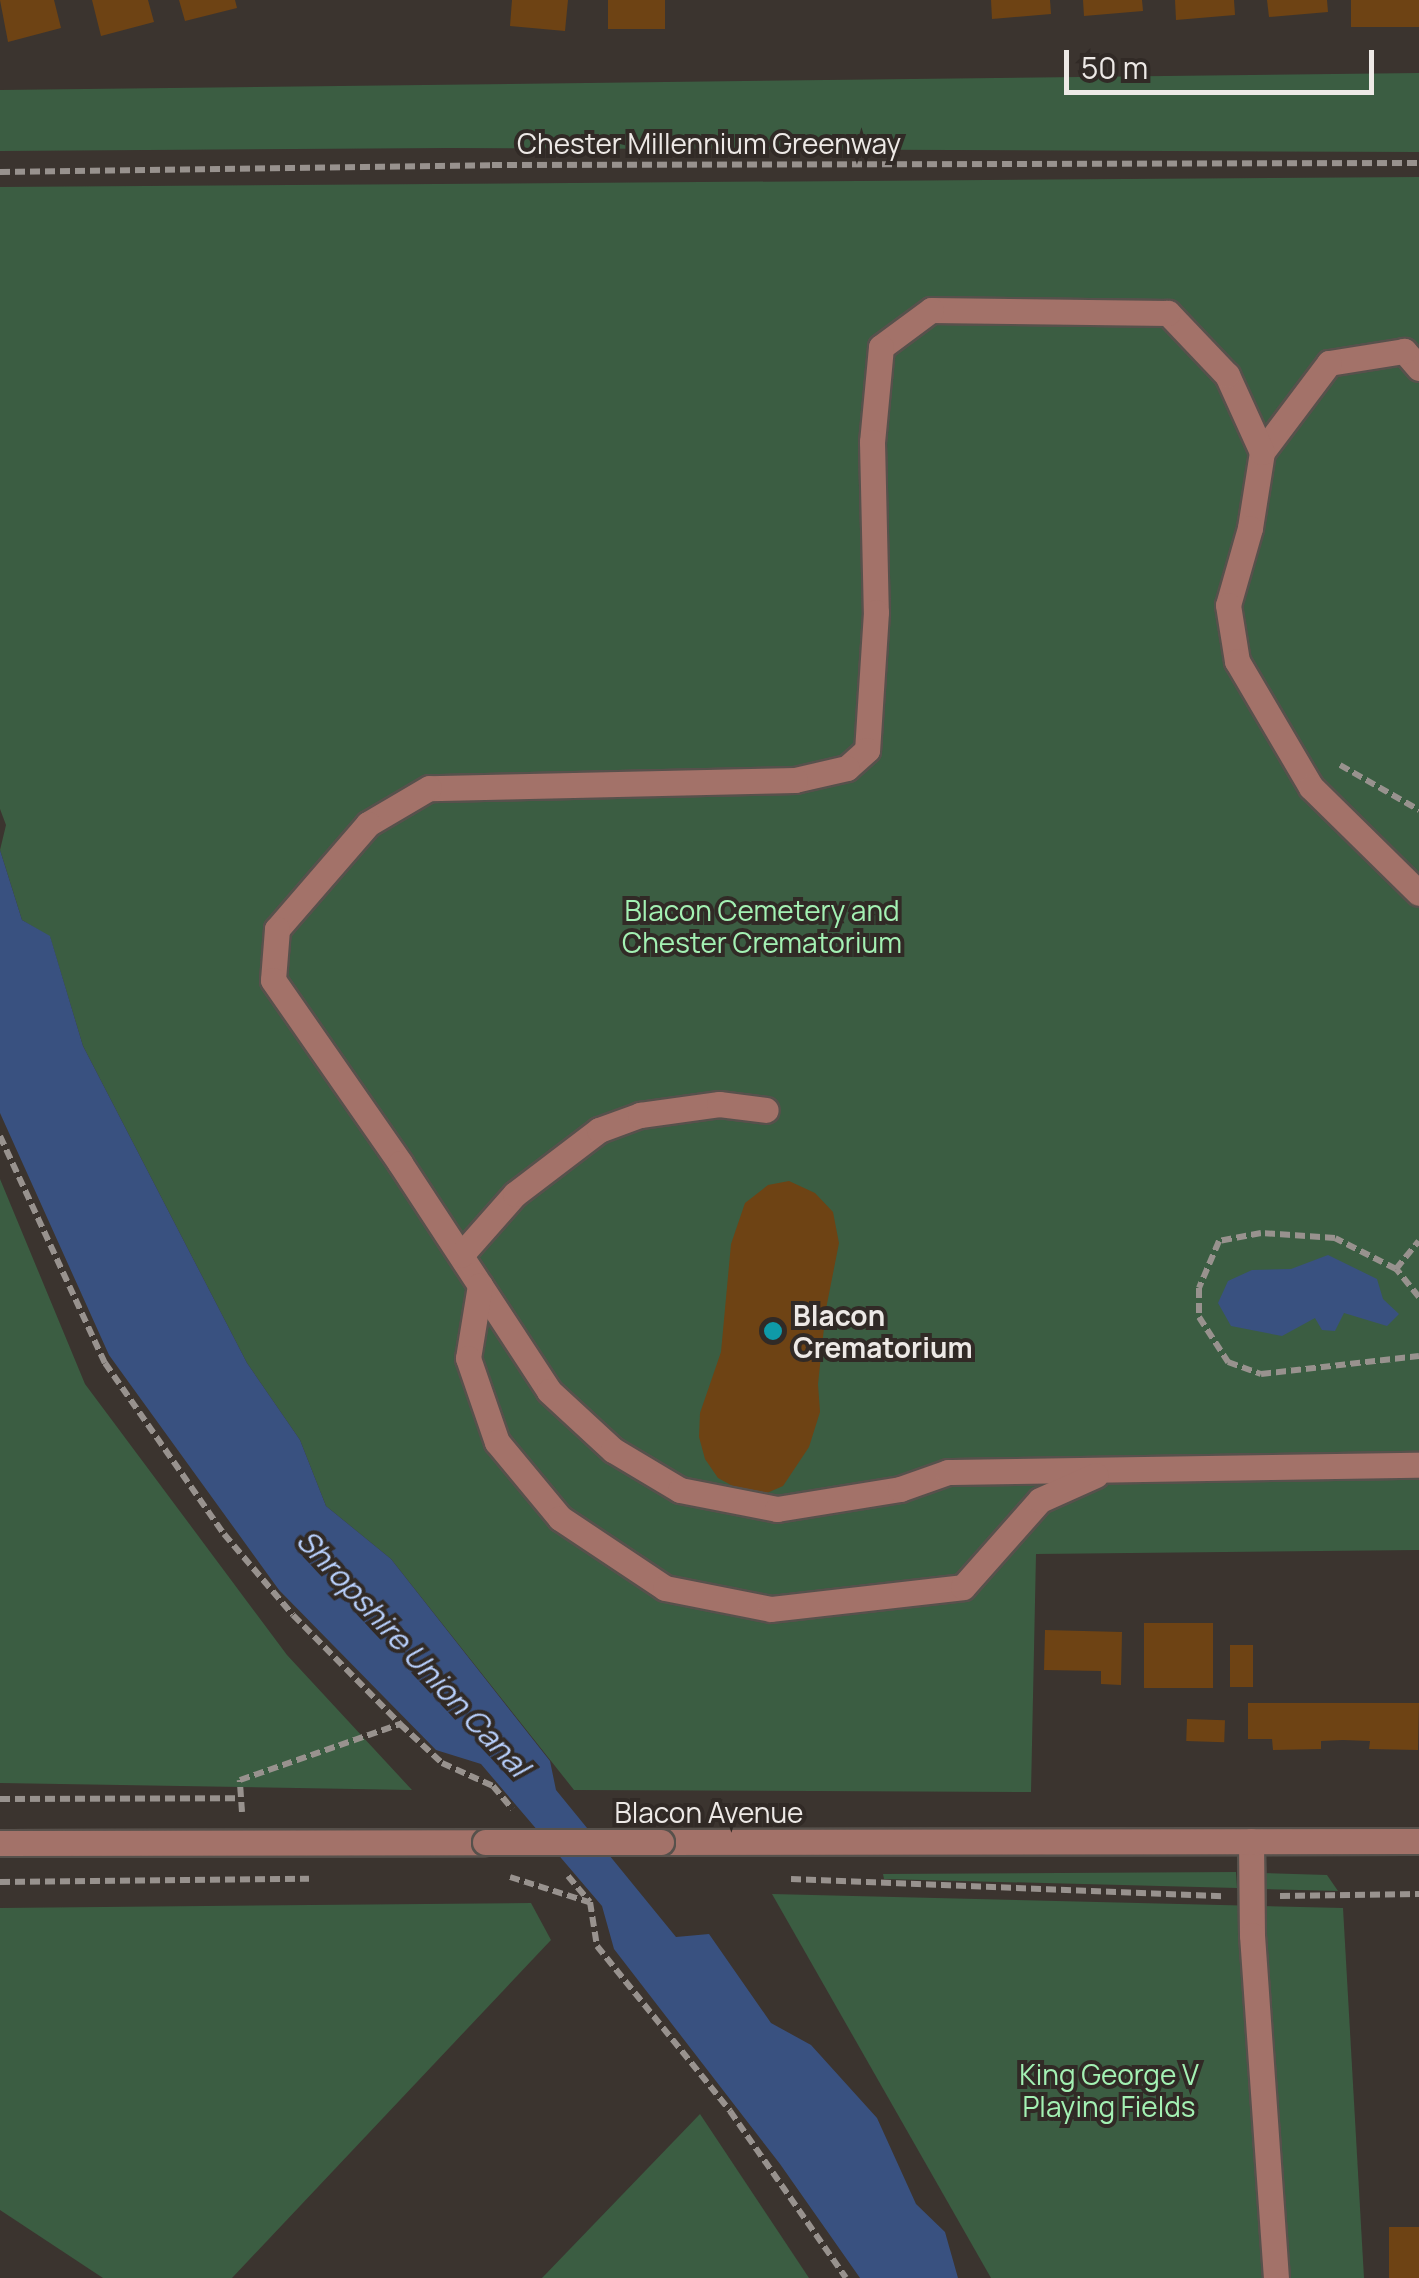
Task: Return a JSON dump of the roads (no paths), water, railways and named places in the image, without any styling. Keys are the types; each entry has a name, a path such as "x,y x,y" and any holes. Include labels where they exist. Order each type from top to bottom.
{"street":[{"path":"1262,452 1227,375 1168,313 931,310 881,347 872,442 876,612 867,750 847,768 795,780 429,788 368,824 278,928 273,980 461,1255 548,1391 613,1450 680,1490 778,1510 900,1489 948,1472 1419,1465"},
{"path":"1419,368 1404,351 1329,364 1262,452 1250,528 1228,605 1237,660 1312,787 1419,893"},
{"path":"461,1255 515,1194 599,1130 640,1115 719,1104 766,1110"},
{"path":"480,1285 468,1358 497,1442 560,1518 666,1588 771,1609 963,1587 1040,1500 1110,1469"},
{"name":"Blacon Avenue","path":"0,1842 1419,1841"},
{"path":"1251,1842 1250,1897 1276,2278"}],"water":[{"name":"Shropshire Union Canal","path":"0,850 22,920 50,936 83,1046 247,1363 300,1440 326,1506 391,1559 550,1761 556,1790 676,1937 709,1934 771,2023 811,2045 877,2118 916,2204 945,2232 958,2278 860,2278 780,2164 614,1949 602,1906 481,1764 436,1750 279,1590 109,1355 0,1113"},
{"path":"1328,1255 1377,1279 1383,1299 1399,1314 1387,1326 1344,1313 1335,1331 1322,1330 1315,1318 1282,1336 1231,1326 1218,1303 1228,1281 1252,1270 1291,1269"}],"place":[{"name":"Blacon Crematorium","path":"773,1331"}],"park label":[{"name":"Blacon Cemetery and Chester Crematorium","path":"762,926"},
{"name":"King George V Playing Fields","path":"1109,2090"}]}
